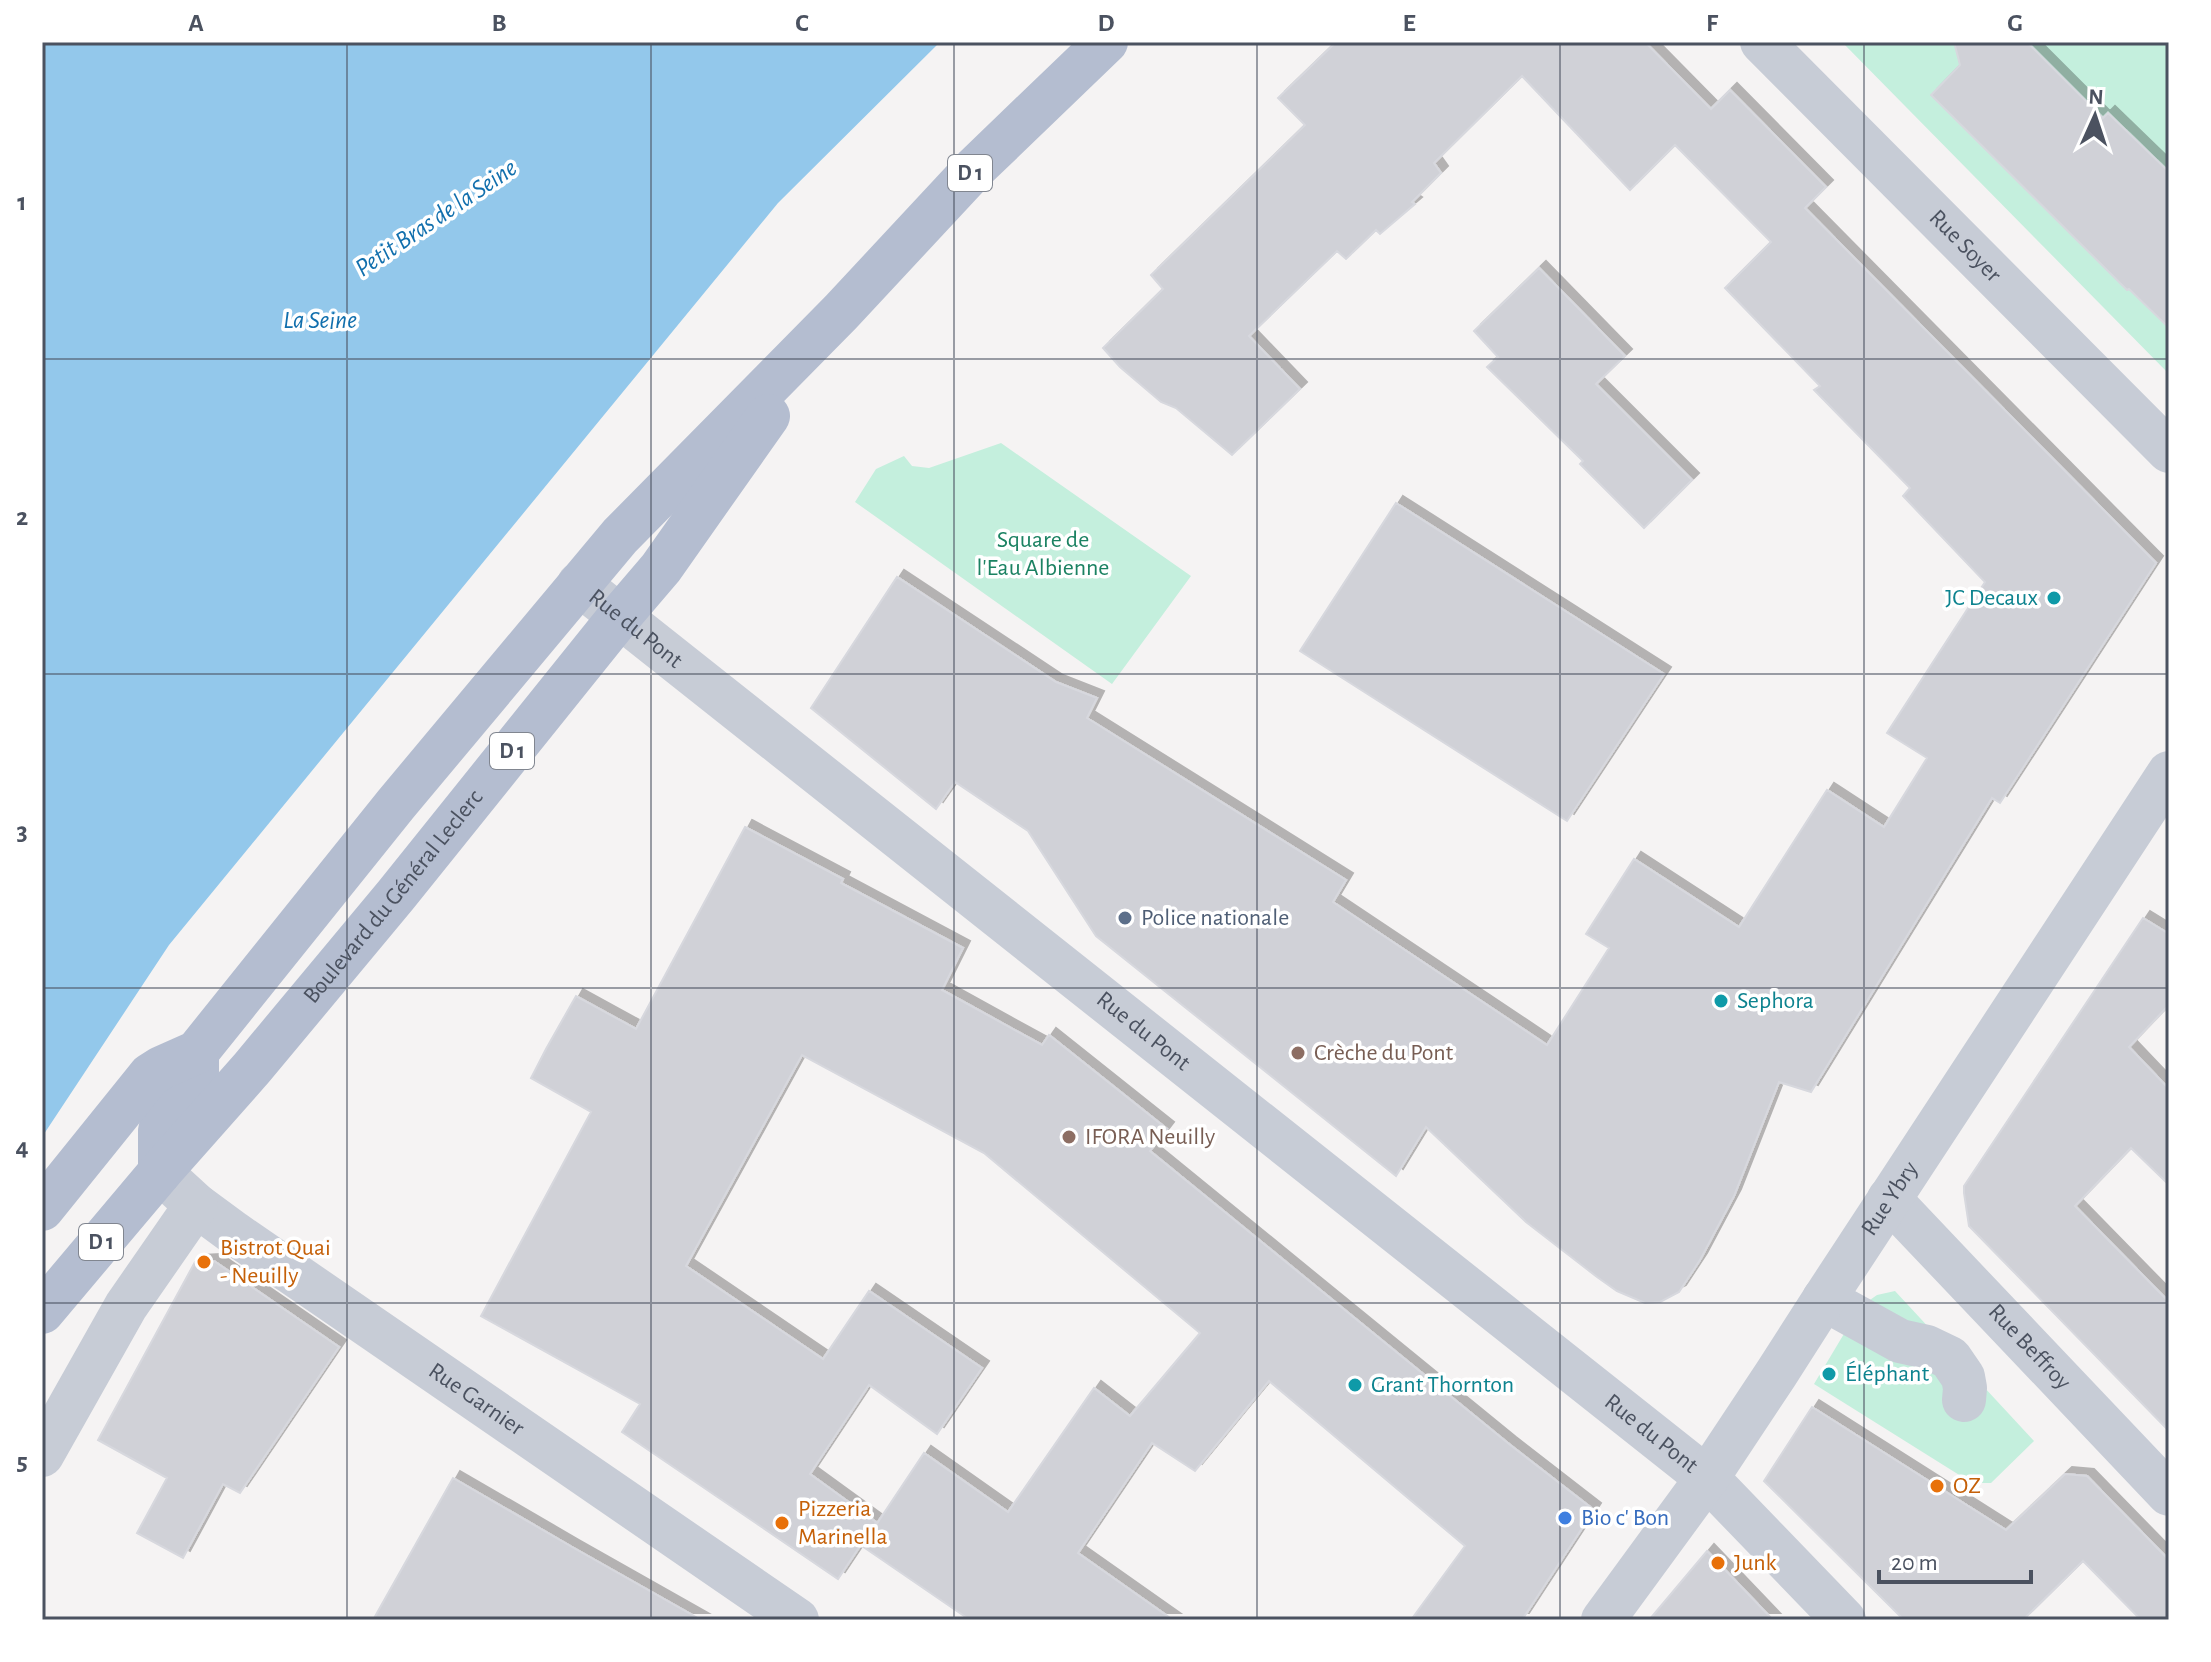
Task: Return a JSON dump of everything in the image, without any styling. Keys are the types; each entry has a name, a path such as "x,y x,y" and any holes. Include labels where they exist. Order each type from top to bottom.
{"main road":[{"name":"Boulevard du Général Leclerc","path":"42,1209 150,1075 197,1052 396,804 620,536 841,312 976,167 1106,42"},
{"name":"Boulevard du Général Leclerc","path":"42,1312 396,895 661,568 841,312"},
{"path":"160,1172 163,1117 193,1084 197,1072 197,1052"}],"street":[{"name":"Rue Soyer","path":"1762,42 2169,451"},
{"name":"Rue du Pont","path":"579,584 1707,1478 1844,1620"},
{"name":"Rue Ybry","path":"1603,1620 1707,1478 2169,773"},
{"name":"Rue Garnier","path":"160,1172 196,1205 777,1615"},
{"name":"Rue Beffroy","path":"1889,1199 2169,1494"},
{"path":"42,1455 126,1306 196,1205"},
{"path":"1824,1299 1900,1341 1927,1347 1950,1358 1963,1377 1964,1400"}],"green space":[{"path":"1842,42 1954,42 1960,65 1931,95 2169,328 2169,374"},
{"path":"2027,42 2169,42 2169,172 2109,113 2103,118"},
{"name":"Square de l'Eau Albienne","path":"1001,443 1191,576 1112,684 855,502 876,469 904,456 912,466 929,468"},
{"path":"1895,1291 2034,1441 1991,1483 1972,1483 1814,1384 1860,1307 1877,1295"}],"water":[{"name":"La Seine","path":"42,42 940,42 778,203 169,945 42,1137"}],"building":[{"path":"1336,42 1645,42 1711,109 1730,90 1826,187 1805,208 2156,563 2000,803 1992,798 1811,1092 1779,1082 1734,1196 1700,1260 1679,1292 1660,1302 1645,1303 1617,1291 1597,1277 1526,1222 1426,1127 1396,1176 1096,936 1028,831 955,782 936,809 811,708 897,577 1056,682 1097,698 1087,718 1346,880 1333,902 1547,1045 1609,948 1586,934 1634,859 1739,927 1827,790 1884,827 1927,758 1887,733 1985,582 1903,496 1910,488 1814,390 1820,386 1725,288 1771,242 1675,145 1630,190 1522,76 1434,163 1441,173 1412,202 1415,204 1380,234 1376,230 1346,259 1337,251 1249,336 1300,389 1232,455 1176,408 1161,402 1103,348 1163,289 1151,275 1305,125 1278,98"},
{"path":"1954,42 2027,42 2103,118 2108,113 2169,172 2169,328 1931,95 1960,65"},
{"path":"1539,268 1625,356 1596,384 1692,480 1644,528 1580,464 1583,461 1487,367 1498,357 1474,331"},
{"path":"1396,503 1664,674 1567,821 1300,651"},
{"path":"745,827 963,948 942,990 1042,1045 1049,1035 1167,1129 1150,1151 1594,1510 1522,1620 1411,1620 1465,1546 1269,1381 1195,1471 1152,1443 1078,1553 1173,1620 970,1620 862,1546 924,1453 1008,1512 1094,1388 1130,1416 1200,1333 984,1153 802,1055 686,1266 823,1359 869,1291 982,1368 937,1434 869,1385 810,1474 876,1522 838,1579 622,1432 640,1404 481,1316 591,1112 531,1078 546,1049 576,996 636,1029"},
{"path":"2143,918 2169,934 2169,1005 2129,1047 2169,1089 2169,1185 2131,1148 2075,1206 2169,1302 2169,1431 1969,1226 1964,1193 1964,1186"},
{"path":"214,1261 339,1347 240,1493 223,1484 183,1558 137,1533 167,1478 98,1440 195,1262"},
{"path":"1812,1407 2006,1530 2065,1474 2087,1476 2169,1560 2169,1620 2141,1620 2083,1561 2023,1620 1904,1620 1764,1481"},
{"path":"453,1478 572,1547 701,1620 373,1620"},
{"path":"1707,1551 1773,1620 1649,1620"}],"place":[{"name":"JC Decaux","path":"2054,598"},
{"name":"Police nationale","path":"1125,918"},
{"name":"Sephora","path":"1721,1001"},
{"name":"Crèche du Pont","path":"1298,1053"},
{"name":"IFORA Neuilly","path":"1069,1137"},
{"name":"Bistrot Quai - Neuilly","path":"204,1262"},
{"name":"Éléphant","path":"1829,1374"},
{"name":"Grant Thornton","path":"1355,1385"},
{"name":"OZ","path":"1937,1486"},
{"name":"Bio c' Bon","path":"1565,1518"},
{"name":"Pizzeria Marinella","path":"782,1523"},
{"name":"Junk","path":"1718,1563"}],"water label":[{"name":"Petit Bras de la Seine","path":"436,218"}]}
